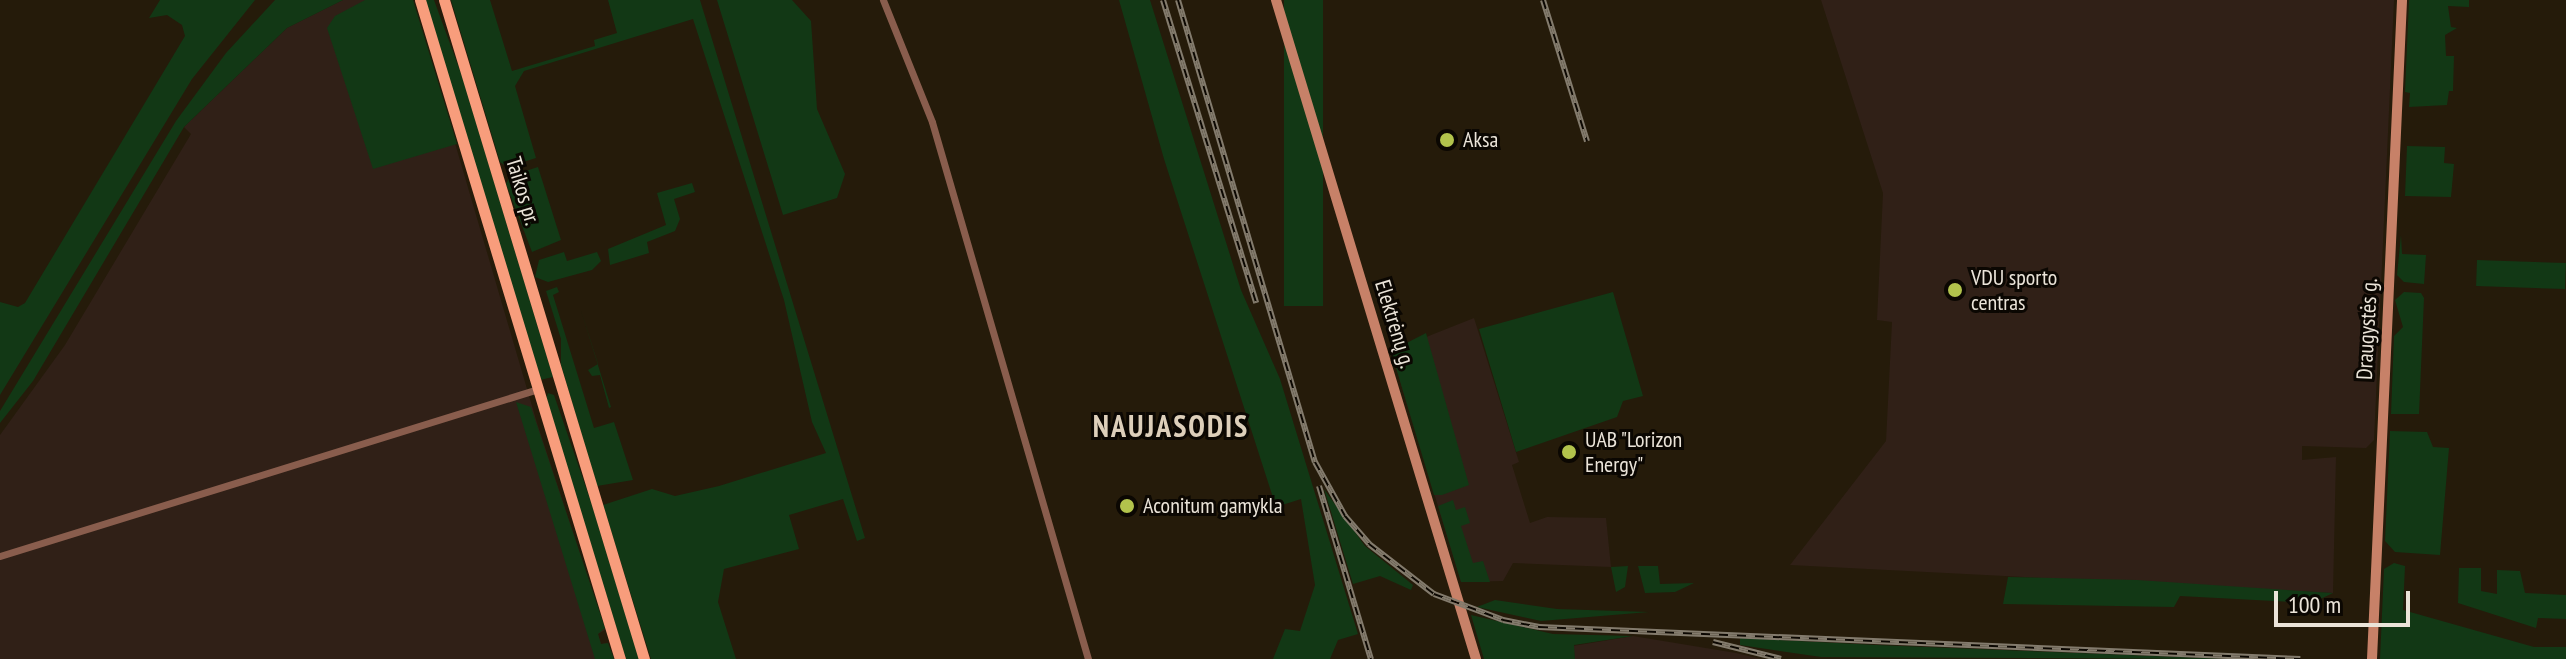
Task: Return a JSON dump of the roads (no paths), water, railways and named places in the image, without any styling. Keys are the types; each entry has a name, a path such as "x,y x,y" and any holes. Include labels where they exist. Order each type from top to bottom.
{"main road":[{"name":"Taikos pr.","path":"420,0 620,659"},
{"name":"Taikos pr.","path":"444,0 644,659"},
{"path":"538,389 564,393"}],"street":[{"path":"883,0 932,122 1088,659"},
{"name":"Elektrėnų g.","path":"1276,0 1476,659"},
{"name":"Draugystės g.","path":"2372,659 2402,0"},
{"path":"0,556 538,389"}],"railway":[{"path":"1163,0 1256,303"},
{"path":"1178,0 1315,462 1345,516 1369,544 1434,594 1503,620 1539,627 2300,659"},
{"path":"1543,0 1587,141"},
{"path":"1319,486 1371,659"},
{"path":"1713,642 1781,659"}],"place":[{"name":"Aksa","path":"1447,140"},
{"name":"VDU sporto centras","path":"1955,290"},
{"name":"UAB \"Lorizon Energy\"","path":"1569,452"},
{"name":"Aconitum gamykla","path":"1127,506"}],"district":[{"name":"NAUJASODIS","path":"1171,426"}]}
